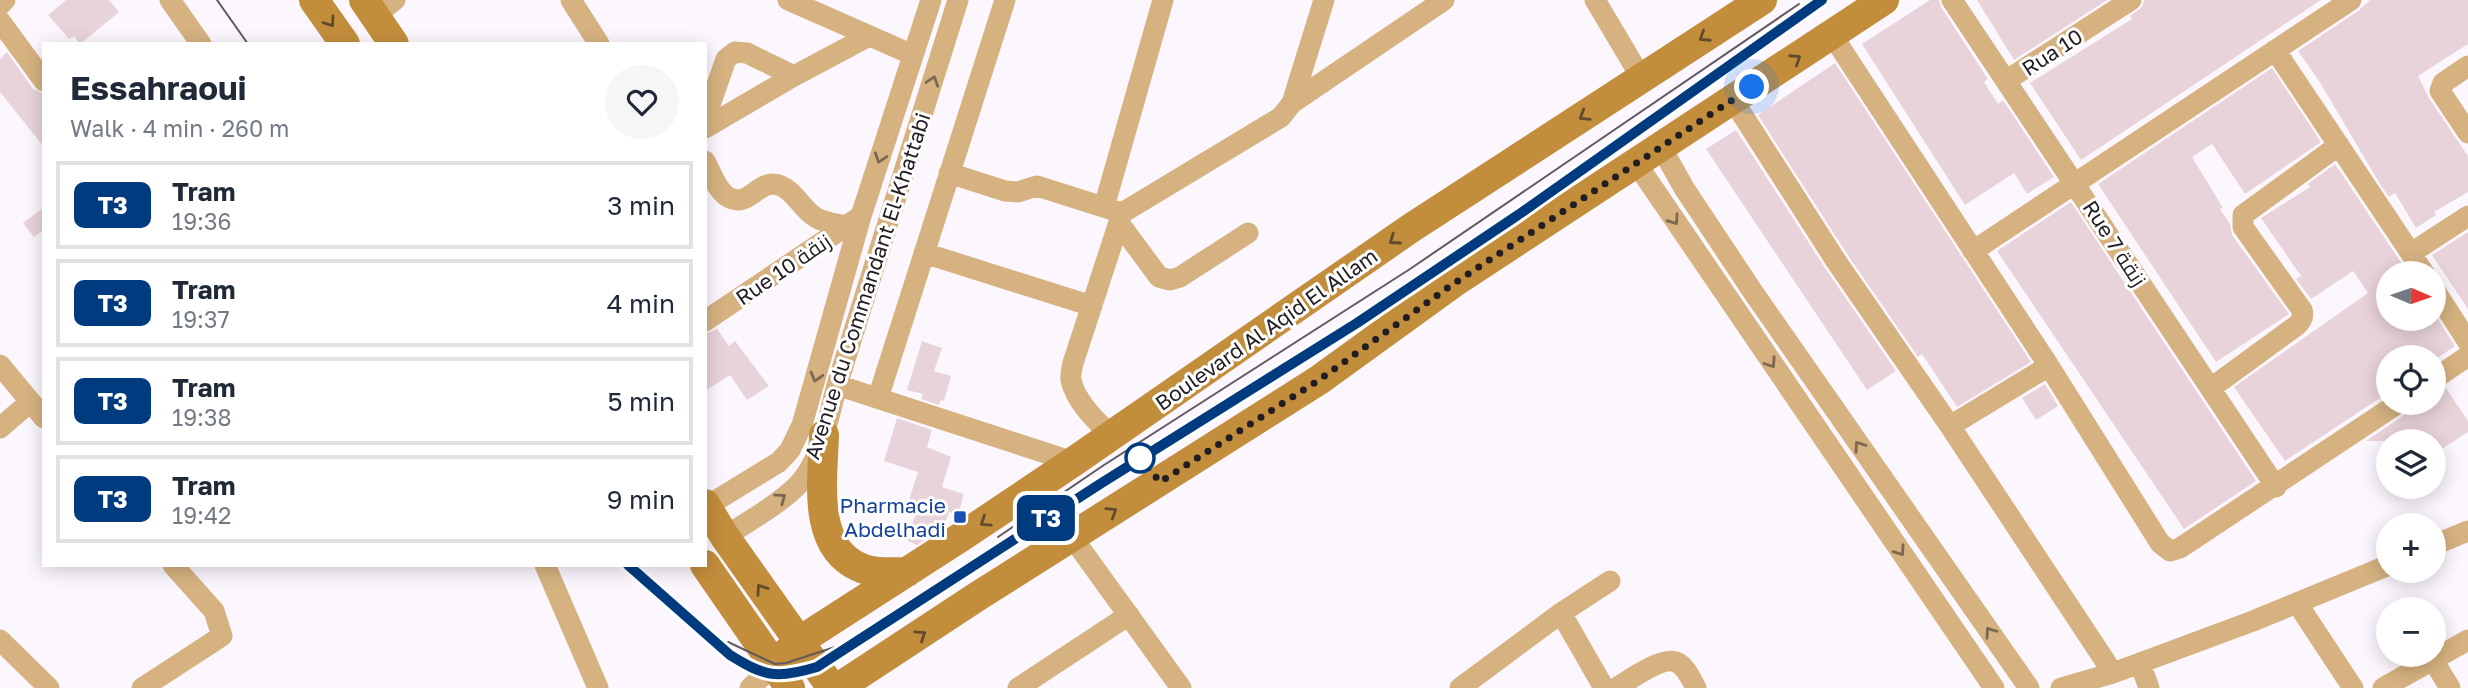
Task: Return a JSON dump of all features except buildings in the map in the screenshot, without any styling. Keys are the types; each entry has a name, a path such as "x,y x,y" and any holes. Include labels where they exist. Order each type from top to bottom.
{"main road":[{"path":"314,0 344,42"},
{"name":"Boulevard Al Aqid El Allam","path":"782,676 798,642 1112,436 1411,228 1762,0"},
{"path":"838,688 1319,380 1453,284 1884,0"},
{"path":"378,5 393,42"},
{"path":"824,435 824,513 828,535 835,549 858,567 873,571 907,572"},
{"path":"707,507 725,537 832,688"},
{"path":"706,567 782,676"}],"street":[{"path":"0,5 5,0"},
{"path":"170,0 200,42"},
{"path":"571,0 598,42"},
{"path":"790,0 913,55"},
{"name":"Avenue du Commandant El-Khattabi","path":"707,504 767,471 790,450 802,425 854,221 931,0"},
{"name":"Avenue du Commandant El-Khattabi","path":"725,537 797,486 813,461 824,435 837,385 958,0"},
{"path":"878,398 1004,0"},
{"path":"1112,436 1098,423 1075,392 1070,378 1092,306 1115,214 1163,0"},
{"path":"1292,103 1324,0"},
{"path":"1115,214 1281,117 1292,103 1444,0"},
{"path":"1595,0 1642,79"},
{"name":"Rue 7 زنقة","path":"1952,0 2276,486"},
{"name":"Rua 10","path":"2007,80 2131,0"},
{"path":"1973,251 2341,3"},
{"path":"0,21 42,78"},
{"path":"1832,35 2049,366 2160,543 2169,551 2180,548 2381,415"},
{"path":"707,127 869,36"},
{"path":"2275,50 2417,261"},
{"path":"707,113 726,59 734,52 747,53 794,76"},
{"path":"2468,66 2443,83 2440,91 2468,134"},
{"path":"1733,100 1836,261 1950,426 2113,673"},
{"path":"2211,388 2296,326 2303,315 2244,227 2243,215 2339,145"},
{"path":"1661,147 1684,188 1760,302 2029,688"},
{"path":"1636,163 1994,688"},
{"path":"707,165 723,194 732,200 744,200 772,184 795,196 815,217 854,221"},
{"path":"949,173 1006,191 1018,192 1037,186 1115,214 1159,277 1170,280 1248,233"},
{"path":"2412,253 2468,216"},
{"name":"Rue 10 زنقة","path":"707,320 854,221"},
{"path":"924,254 1092,306"},
{"path":"2446,308 2468,342"},
{"path":"2446,371 2468,356"},
{"path":"0,366 37,410 0,428"},
{"path":"1950,426 2049,366"},
{"path":"837,385 1073,462"},
{"path":"2446,540 2468,531"},
{"path":"1072,537 1129,615 1174,686"},
{"path":"142,688 222,636 214,611 175,567"},
{"path":"546,567 597,688"},
{"path":"2061,688 2140,663 2376,570"},
{"path":"1460,688 1561,613 1610,581"},
{"path":"2297,603 2347,686"},
{"path":"1561,613 1604,688"},
{"path":"1017,688 1129,615"},
{"path":"0,640 49,688"},
{"path":"2446,652 2468,640"},
{"path":"1616,688 1667,661 1677,662 1687,671 1696,688"},
{"path":"2140,663 2149,688"},
{"path":"2383,688 2420,667"},
{"path":"2436,667 2450,688"},
{"path":"750,688 782,676"}],"tram line":[{"path":"217,0 247,42"},
{"path":"630,567 730,655 753,668 781,674 817,667 1100,484 1357,323 1518,215 1822,0"},
{"name":"T3","path":"630,567 741,662 766,674 782,675 817,667 1100,484 1357,323 1518,215 1822,0"},
{"path":"998,537 1104,465 1410,269 1799,4"},
{"path":"728,642 775,664 835,647"}],"place":[{"name":"Pharmacie Abdelhadi","path":"960,517"}],"route":[{"path":"1140,458 1160,482 1319,380 1453,284 1752,87"}]}
